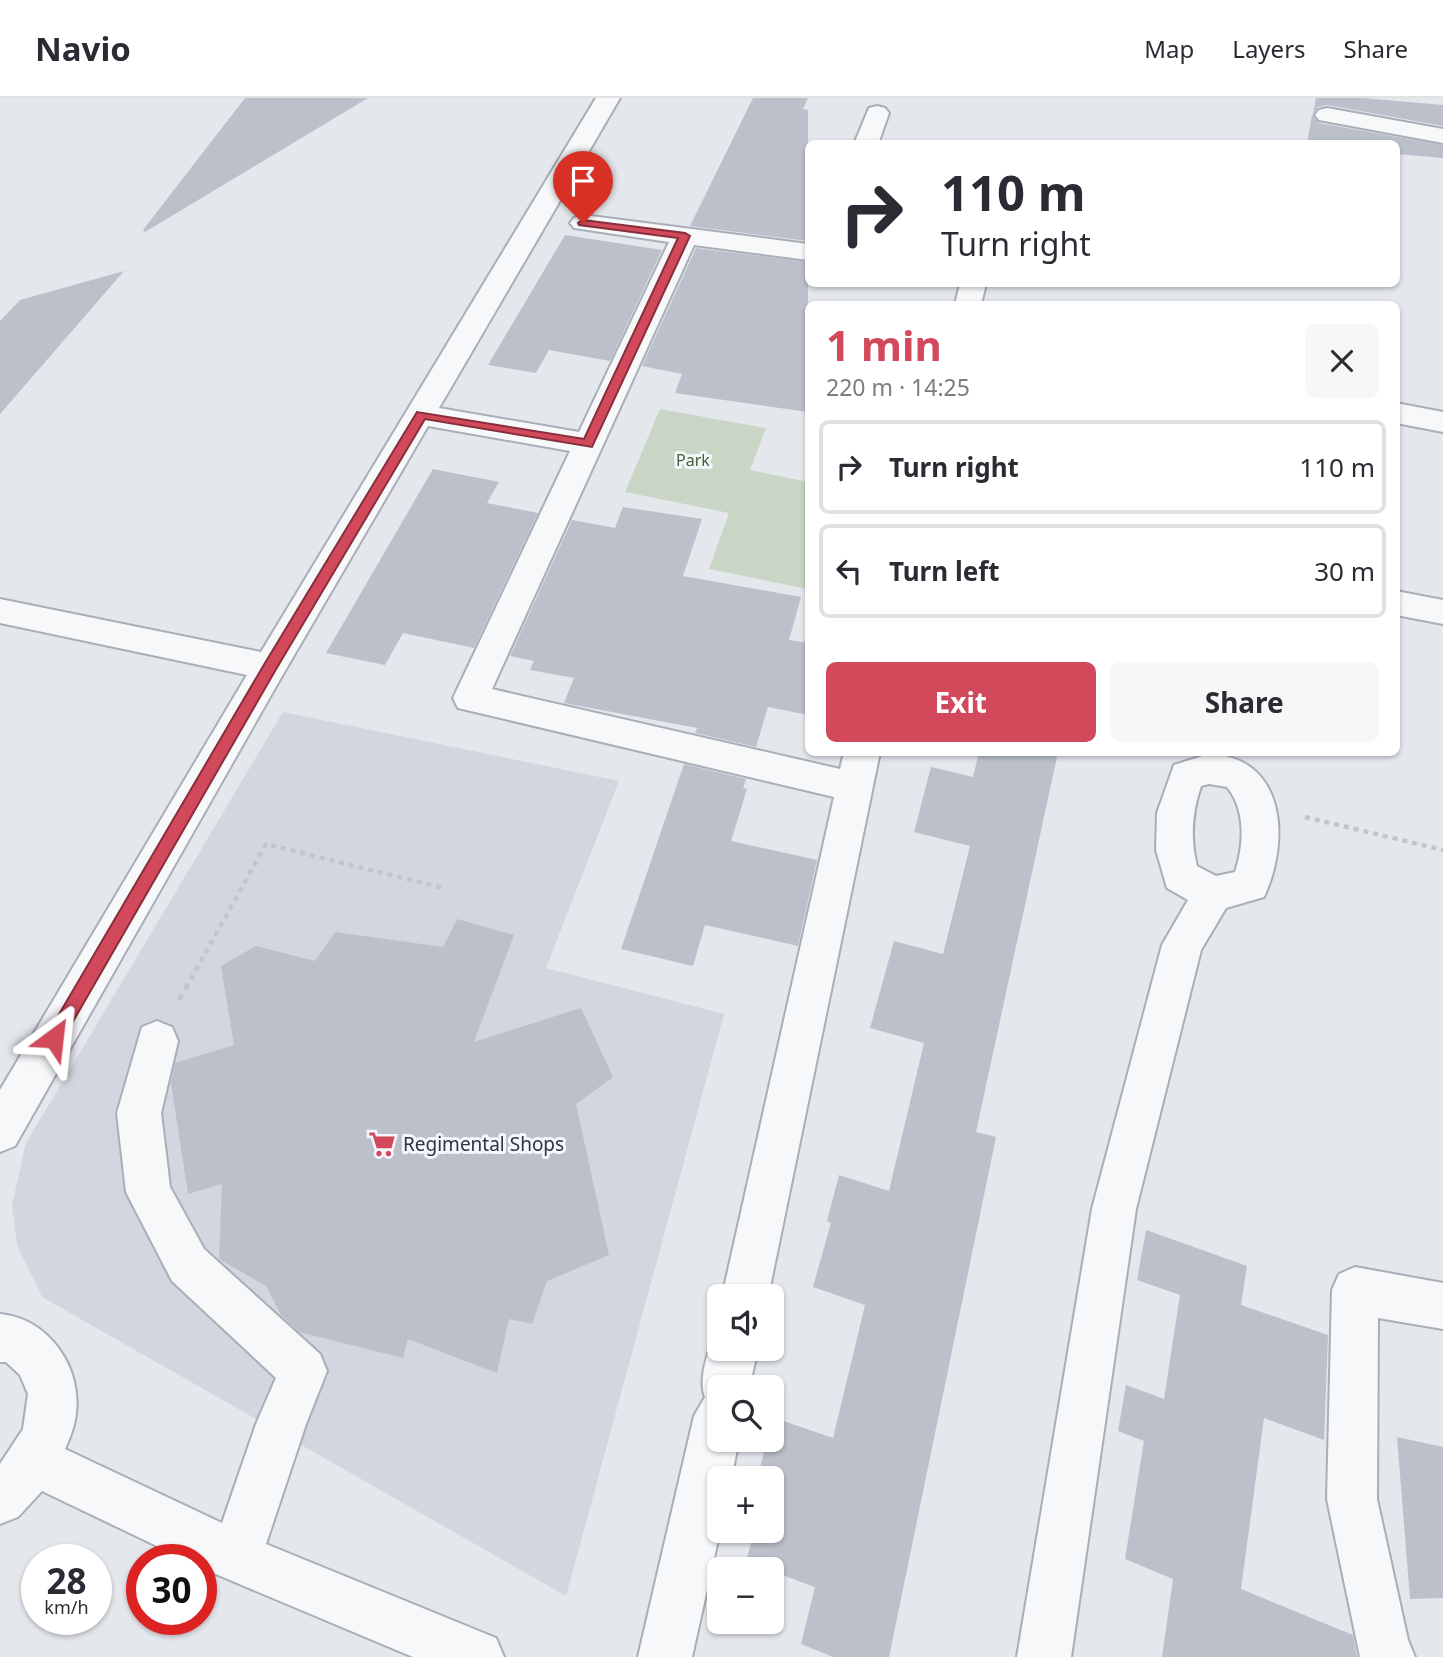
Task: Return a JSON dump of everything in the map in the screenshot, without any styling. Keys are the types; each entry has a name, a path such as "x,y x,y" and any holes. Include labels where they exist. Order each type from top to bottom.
{"street":[{"path":"0,1131 270,667 608,98"},
{"path":"867,140 877,113"},
{"path":"1327,114 1443,136"},
{"path":"583,223 805,252"},
{"path":"685,236 470,698 858,769 748,1284"},
{"path":"1400,414 1443,422"},
{"path":"422,415 588,444"},
{"path":"1400,604 1443,612"},
{"path":"0,611 270,667"},
{"path":"1212,769 1238,773 1247,781 1257,806 1260,823 1258,859 1250,886 1213,894 1181,876 1173,853 1173,816 1187,776 1212,769"},
{"path":"1044,1657 1114,1209 1182,945 1213,894"},
{"path":"157,1041 139,1114 148,1192 188,1265 303,1371 281,1424 236,1557"},
{"path":"1388,1657 1384,1649 1352,1499 1355,1290 1443,1306"},
{"path":"0,1338 26,1346 41,1362 51,1382 52,1407 47,1434 34,1461 12,1490 0,1499"},
{"path":"665,1657 711,1452"},
{"path":"34,1461 236,1557 477,1657"}],"path":[{"path":"1257,806 1443,850"},
{"path":"157,1041 266,844 443,888"}],"shaded area":[{"path":"283,712 619,781 546,968 724,1014 566,1596 42,1297 17,1245 12,1205 26,1143"}],"green space":[{"name":"Park","path":"660,409 766,428 750,470 805,481 805,588 709,569 729,513 625,492"}],"building":[{"path":"245,98 368,98 145,232 143,230"},
{"path":"753,98 808,98 803,109 808,110 808,140 805,140 805,241 690,226"},
{"path":"1316,98 1362,98 1443,105 1443,126 1327,105 1318,107 1313,114"},
{"path":"1312,115 1319,123 1443,145 1443,158 1400,154 1400,140 1308,140"},
{"path":"565,235 662,250 610,361 549,350 536,373 488,365"},
{"path":"696,248 805,262 808,301 805,301 805,412 675,393 682,374 642,366"},
{"path":"124,271 0,414 0,321 20,300"},
{"path":"433,469 499,482 487,503 538,513 474,648 403,633 385,665 326,653"},
{"path":"623,507 702,519 683,576 801,597 789,640 805,643 805,714 768,707 756,747 695,733 697,728 564,703 574,678 530,670 534,661 510,656 572,520 615,528"},
{"path":"978,756 1057,756 976,1132 996,1137 889,1657 833,1657 801,1644 815,1587 784,1576 784,1557 747,1557 751,1543 784,1543 784,1466 760,1466 764,1452 784,1452 784,1421 833,1438 865,1305 813,1287 831,1223 827,1221 839,1175 889,1191 924,1043 870,1028 894,941 943,954 970,846 914,832 931,767 973,777"},
{"path":"684,764 746,779 743,788 747,789 731,841 817,860 798,946 705,925 693,966 621,949"},
{"name":"Regimental Shops","path":"457,919 514,935 474,1042 581,1008 613,1077 576,1104 609,1255 547,1281 532,1324 509,1319 497,1373 408,1339 403,1358 299,1332 281,1315 266,1286 219,1259 222,1184 188,1194 171,1083 175,1063 234,1045 221,966 256,946 315,961 335,932 443,947"},
{"path":"1146,1230 1247,1266 1241,1305 1328,1335 1324,1440 1264,1418 1241,1589 1353,1635 1357,1657 1162,1657 1173,1579 1125,1559 1144,1441 1118,1431 1126,1385 1164,1399 1180,1295 1137,1280"},
{"path":"1397,1437 1443,1447 1443,1598 1410,1599"}],"place":[{"name":"Regimental Shops","path":"382,1144"}],"route":[{"path":"54,1038 270,667 422,415 588,444 685,236 583,223"}]}
